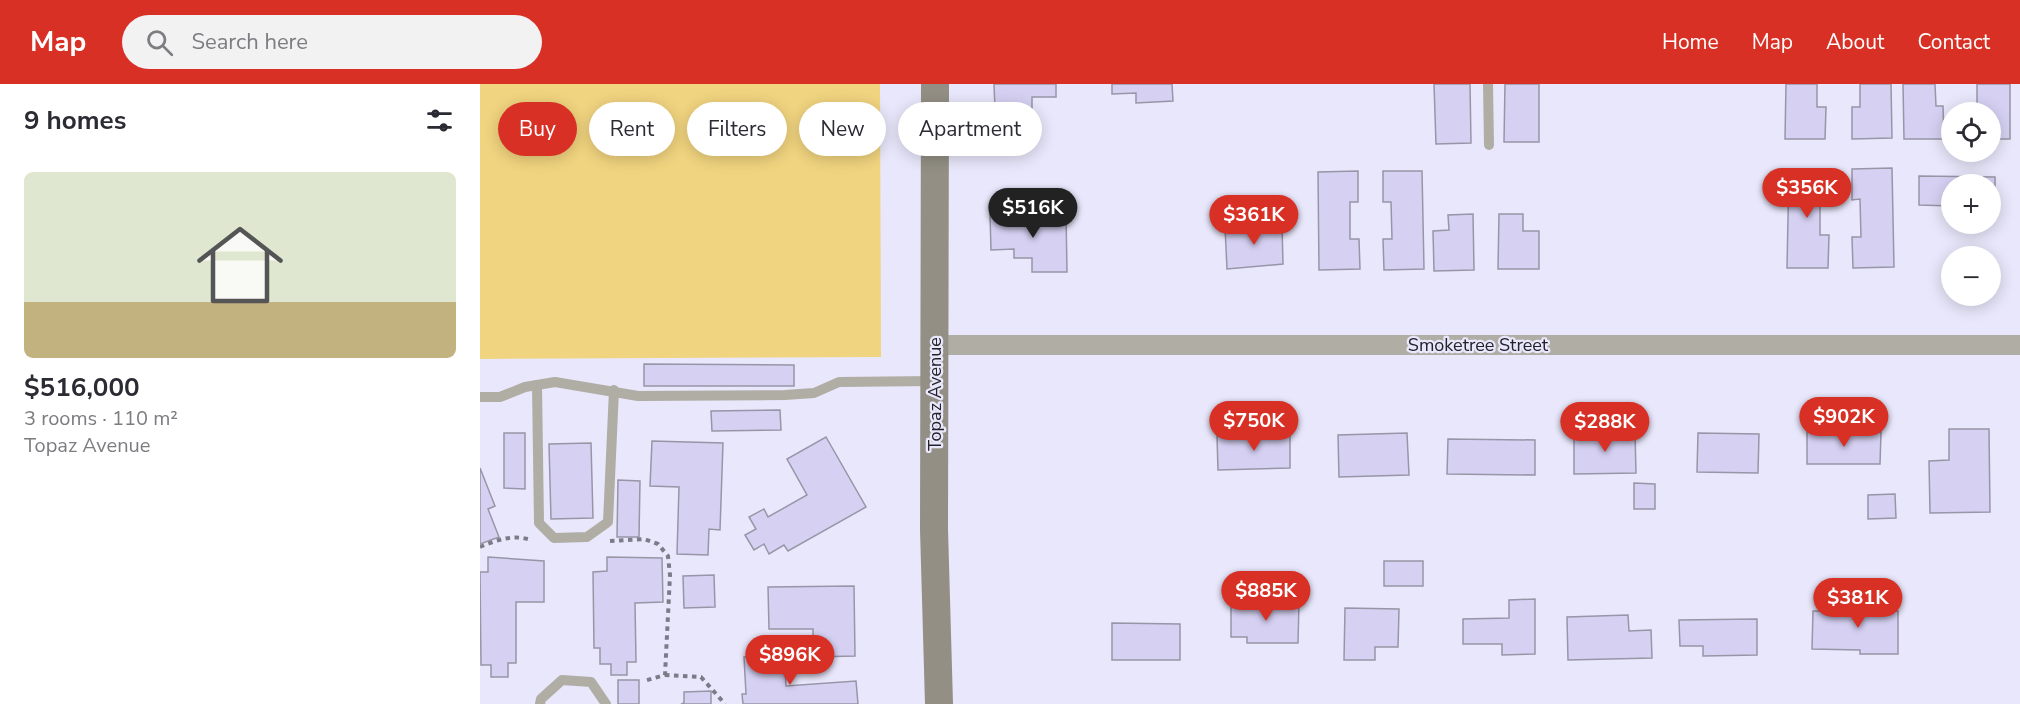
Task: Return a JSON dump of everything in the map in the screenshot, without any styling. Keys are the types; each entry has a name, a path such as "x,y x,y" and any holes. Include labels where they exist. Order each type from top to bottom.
{"street":[{"name":"Topaz Avenue","path":"935,84 934,529 939,704"},
{"name":"Smoketree Street","path":"936,345 2020,345"}],"lane":[{"path":"1488,84 1489,145"},
{"path":"480,397 500,397 537,385 555,382 614,390 638,396 785,395 814,393 839,382 935,381"},
{"path":"537,385 539,523 554,538 587,537 608,522 614,390"},
{"path":"540,704 541,699 562,680 591,682 606,704"}],"path":[{"path":"480,547 511,538 524,538 540,544"},
{"path":"603,545 623,539 644,539 658,544 669,556 664,675"},
{"path":"644,681 664,675 668,678 702,677 725,704"}],"shaded area":[{"path":"480,84 880,84 880,102 799,102 799,156 880,156 881,357 480,359"}],"building":[{"path":"994,84 1056,84 1056,97 1032,97 1032,102 995,102"},
{"path":"1112,84 1172,84 1173,101 1136,103 1136,93 1112,94"},
{"path":"1434,84 1470,84 1471,143 1436,144"},
{"path":"1505,84 1539,84 1539,142 1504,142"},
{"path":"1786,84 1817,84 1817,107 1826,107 1825,139 1785,139"},
{"path":"1860,84 1891,84 1892,138 1852,139 1852,107 1860,107"},
{"path":"1903,84 1935,84 1936,106 1941,106 1941,139 1904,139"},
{"path":"1977,84 2010,84 2010,139 2001,139 2001,102 1977,102"},
{"path":"1892,168 1894,267 1853,268 1852,237 1861,237 1860,199 1852,200 1852,169"},
{"path":"1789,169 1828,169 1827,200 1820,199 1820,235 1829,235 1828,268 1787,268"},
{"path":"1358,171 1358,202 1350,202 1350,239 1359,239 1360,269 1319,270 1318,172"},
{"path":"1383,171 1422,171 1424,269 1384,270 1383,239 1392,239 1391,202 1383,202"},
{"path":"1919,176 1941,176 1941,206 1919,205"},
{"path":"1066,213 1067,272 1032,272 1032,258 1014,258 1014,249 991,250 990,214"},
{"path":"1473,214 1474,270 1434,271 1433,231 1449,230 1448,215"},
{"path":"1499,214 1523,214 1523,231 1539,231 1539,269 1498,269"},
{"path":"1282,225 1283,264 1227,269 1225,227"},
{"path":"644,364 794,365 794,386 644,386"},
{"path":"780,410 781,430 712,431 711,411"},
{"path":"1949,429 1989,429 1990,512 1930,513 1929,461 1949,460"},
{"path":"1807,431 1881,432 1880,464 1807,464"},
{"path":"1635,432 1636,473 1574,474 1574,433"},
{"path":"504,433 525,433 525,489 504,488"},
{"path":"1407,433 1409,475 1339,477 1338,435"},
{"path":"1698,433 1759,434 1758,473 1697,472"},
{"path":"1290,434 1290,468 1218,470 1217,436"},
{"path":"826,437 866,507 788,551 784,545 769,554 764,544 754,550 745,535 756,529 749,517 764,509 768,517 807,495 787,459"},
{"path":"1448,439 1535,440 1535,475 1447,474"},
{"path":"652,441 723,443 720,530 709,529 708,555 677,554 679,487 650,486"},
{"path":"591,443 593,518 551,519 549,444"},
{"path":"480,468 495,506 488,509 499,537 480,544"},
{"path":"618,480 640,481 639,537 617,537"},
{"path":"1634,483 1655,484 1655,509 1634,509"},
{"path":"1895,494 1896,518 1868,519 1868,495"},
{"path":"488,557 544,561 544,602 516,602 516,663 508,663 508,677 491,677 491,665 481,665 480,572 488,572"},
{"path":"607,557 662,558 663,602 635,603 636,662 627,662 627,675 611,675 611,664 600,664 600,648 594,648 593,572 607,571"},
{"path":"1384,561 1423,561 1423,586 1384,586"},
{"path":"714,575 715,607 684,608 683,576"},
{"path":"854,586 855,656 813,657 813,629 769,629 768,587"},
{"path":"1535,599 1535,654 1502,655 1502,644 1463,644 1463,619 1509,618 1509,600"},
{"path":"1849,600 1886,600 1886,611 1898,611 1898,654 1860,654 1860,650 1812,649 1813,611 1849,611"},
{"path":"1231,602 1299,603 1298,643 1247,643 1247,637 1231,637"},
{"path":"1345,608 1399,609 1398,647 1375,647 1375,660 1344,660"},
{"path":"1628,615 1629,631 1651,630 1652,658 1568,660 1567,617"},
{"path":"1757,619 1757,655 1703,656 1703,646 1680,646 1679,620"},
{"path":"1112,623 1180,624 1180,660 1112,660"},
{"path":"784,655 786,686 856,681 858,704 743,704 742,694 746,694 744,657"},
{"path":"618,680 639,680 639,704 618,704"},
{"path":"711,691 711,704 681,704 684,703 684,692"}]}
